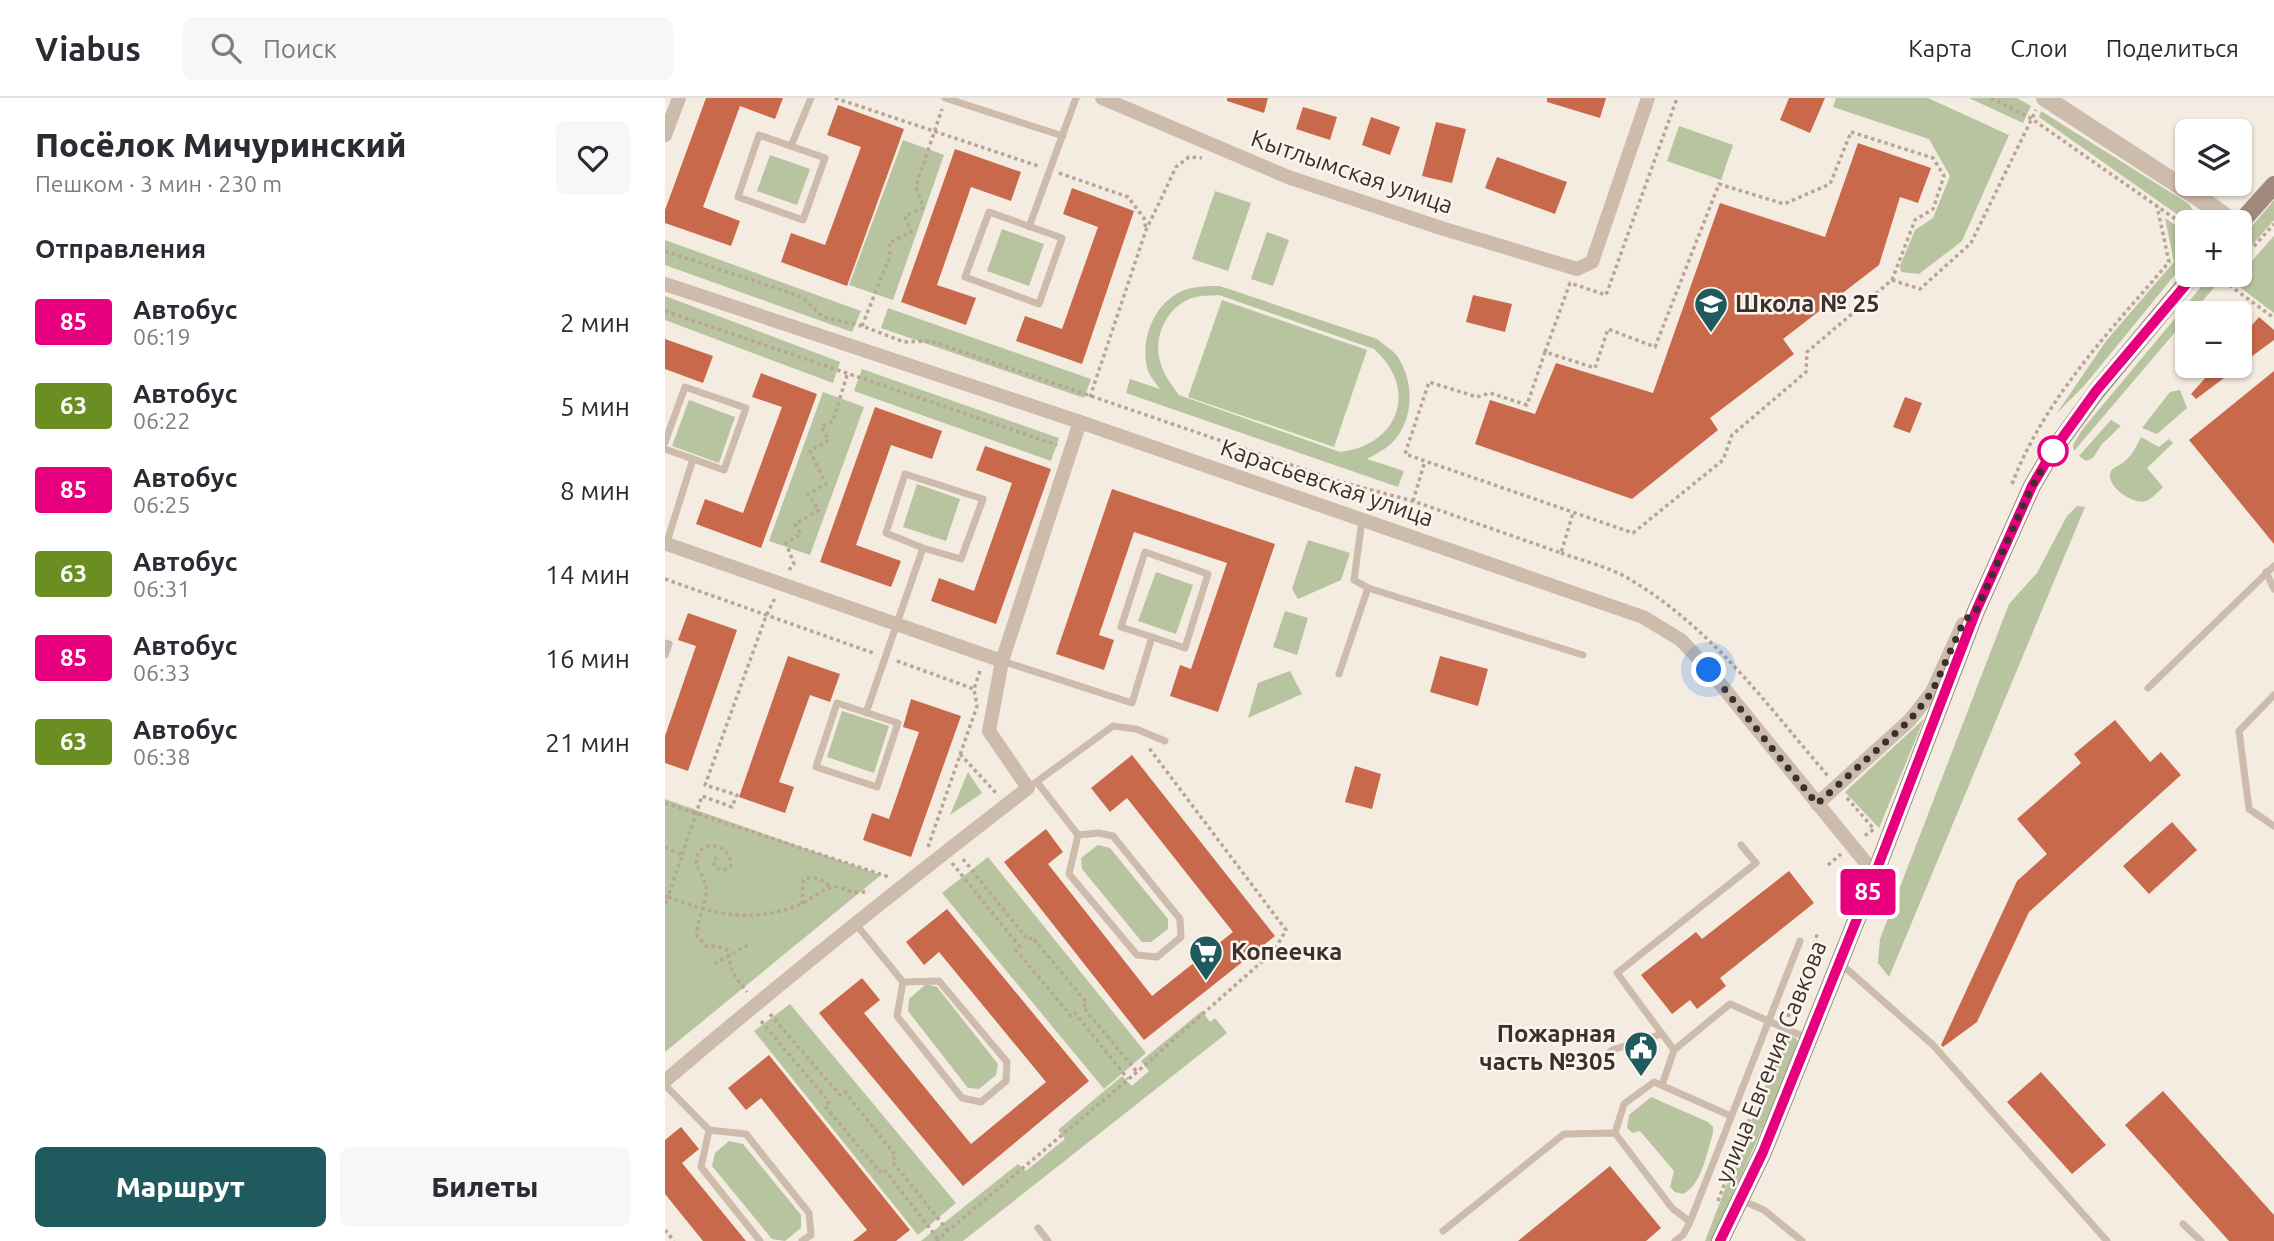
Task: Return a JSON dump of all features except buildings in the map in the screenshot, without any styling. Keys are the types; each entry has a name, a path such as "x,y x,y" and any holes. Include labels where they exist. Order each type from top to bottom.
{"main road":[{"path":"2251,210 2274,184"},
{"name":"улица Евгения Савкова","path":"1720,1241 1810,1039 1976,611 2043,466 2096,391 2183,287"}],"street":[{"path":"665,135 679,98"},
{"name":"Кытлымская улица","path":"1102,98 1288,177 1428,224 1577,269 1592,262 1648,98"},
{"path":"2041,104 2217,210"},
{"name":"Карасьевская улица","path":"665,284 1080,422 1643,617 1681,640 1737,702 1875,874"},
{"path":"665,1083 754,1005 855,923 894,884 1033,785 989,731 1002,661 1080,422"},
{"path":"666,547 1002,661"},
{"path":"1817,804 1910,720 1932,692 1964,621 1976,611"}],"lane":[{"path":"791,146 811,98"},
{"path":"945,98 1063,136"},
{"path":"1029,227 1076,98"},
{"path":"759,135 791,146 825,158 803,220 738,197 759,135"},
{"path":"989,212 1029,227 1062,238 1039,303 965,277 989,212"},
{"path":"665,442 685,387 746,408 724,470 665,449"},
{"path":"666,547 693,459"},
{"path":"905,474 983,499 961,559 923,548 886,533 905,474"},
{"path":"1363,519 1355,580 1368,588 1583,655"},
{"path":"866,713 923,548"},
{"path":"1145,552 1208,574 1185,648 1152,637 1121,627 1145,552"},
{"path":"2148,688 2274,566"},
{"path":"2266,572 2274,589"},
{"path":"1339,674 1368,588"},
{"path":"1002,661 1132,703 1152,637"},
{"path":"665,643 669,644 665,655"},
{"path":"2274,695 2239,731 2249,809 2274,826"},
{"path":"837,703 866,713 898,723 877,787 816,767 837,703"},
{"path":"1078,835 1033,785 1113,726 1136,729 1165,741"},
{"path":"1099,832 1113,836 1179,919 1181,937 1157,957 1137,955 1069,874 1078,835 1099,832"},
{"path":"1674,1049 1617,973 1756,863 1741,845"},
{"path":"855,923 903,982 897,1016 962,1098 981,1102 1006,1081 1007,1062 939,981 903,982"},
{"path":"1675,1241 1683,1235 1689,1222 1800,941"},
{"path":"1840,962 1933,1045 2107,1241"},
{"path":"1662,1086 1674,1049 1730,1004 1810,1039"},
{"path":"1601,1060 1612,1050 1662,1034"},
{"path":"1615,1133 1624,1104 1654,1082 1731,1116"},
{"path":"665,1083 709,1130 746,1134 809,1213 811,1235 802,1241"},
{"path":"709,1130 701,1167 760,1241"},
{"path":"1615,1133 1672,1208 1689,1222"},
{"path":"1443,1231 1564,1134 1615,1133"},
{"path":"1741,1199 1764,1210 1802,1241"},
{"path":"2183,1224 2201,1241"},
{"path":"1038,1228 1048,1241"}],"path":[{"path":"835,98 1128,197 1144,218 1146,230 1090,397"},
{"path":"862,327 890,256 889,243 911,232 905,216 923,208 916,186 945,98"},
{"path":"1991,98 2032,119 2175,219"},
{"path":"1892,280 1920,289 1972,243 2041,104"},
{"path":"1851,132 1933,158 1944,176 1933,209 1915,220 1892,280 1807,352 1806,372 1732,435 1723,460 1633,533 1405,454 1429,382 1477,397 1490,393 1527,405 1545,352 1595,368 1608,330 1655,347 1719,184 1784,204 1830,184 1851,132"},
{"path":"2252,249 2274,224"},
{"path":"665,251 802,297 823,317 904,342 931,341 1341,482 1413,501 1561,553 1573,513"},
{"path":"2232,287 2274,318"},
{"path":"665,312 1060,446"},
{"path":"1413,501 1425,461"},
{"path":"665,579 974,689 977,706 927,849 945,847"},
{"path":"717,857 713,861 715,867 728,869 731,865 729,854 723,848 704,848 698,852 696,859 706,889 697,936 706,946 729,951 729,964 734,978 829,1102 825,1106 880,1172 884,1169 937,1240 1137,1072 1274,951 1286,930 1136,729"},
{"path":"960,754 999,796"},
{"path":"665,905 702,796 732,807 737,795 705,785"},
{"path":"665,803 894,884"},
{"path":"665,847 682,855"},
{"path":"945,847 1028,940 1031,937 1087,1003 1083,1007 1137,1072"},
{"path":"945,847 1020,947 1016,950 1071,1016 1075,1013 1128,1079"},
{"path":"802,904 803,880 809,877 818,879 830,887"},
{"path":"666,897 737,916 765,914 802,904 830,887 855,892 894,884"},
{"path":"1714,1211 1818,932"},
{"path":"714,964 748,945"},
{"path":"754,1005 840,1094 845,1092 896,1156 891,1161 948,1231"},
{"path":"665,1230 674,1241"}],"green space":[{"path":"1836,98 1928,98 2009,135 1962,241 1919,274 1901,272 1900,266 1915,230 1933,218 1950,176 1929,139 1833,107"},
{"path":"1969,98 2017,98 2031,106 2023,123"},
{"path":"2041,111 2189,204 2193,210 2175,210 2175,213 2039,117"},
{"path":"1679,126 1733,145 1721,180 1667,161"},
{"path":"903,140 944,155 893,300 849,285"},
{"path":"770,155 810,169 797,205 757,191"},
{"path":"1215,191 1251,203 1228,271 1192,259"},
{"path":"2274,200 2274,220 2252,245 2252,226"},
{"path":"2165,218 2175,225 2175,275 2084,386 2057,413 2106,341 2174,262"},
{"path":"1002,229 1044,244 1029,286 987,271"},
{"path":"1267,232 1289,240 1273,286 1251,279"},
{"path":"2274,236 2274,313 2240,287 2252,287 2252,261"},
{"path":"665,240 861,311 852,332 665,265"},
{"path":"1220,286 1377,339 1396,354 1407,379 1408,413 1399,435 1391,444 1367,459 1404,471 1398,487 1126,393 1130,379 1160,389 1148,371 1146,345 1148,332 1160,309 1180,292 1195,287","holes":["1219,295 1374,349 1388,365 1396,381 1399,397 1396,413 1389,427 1377,439 1340,452 1179,395 1162,368 1158,347 1162,328 1179,305 1196,297"]},
{"path":"2201,287 2215,287 2202,301 2189,301"},
{"path":"665,296 840,362 833,383 665,320"},
{"path":"1222,300 1367,350 1334,447 1188,397"},
{"path":"888,308 1091,379 1084,398 881,328"},
{"path":"2175,318 2175,332 2074,451 2073,445 2082,430"},
{"path":"862,369 1059,438 1051,461 854,391"},
{"path":"2180,390 2187,408 2157,434 2142,428 2170,392"},
{"path":"823,392 864,407 810,555 769,541"},
{"path":"689,400 735,417 719,463 672,446"},
{"path":"2111,420 2121,426 2102,444 2093,458 2086,461 2079,456"},
{"path":"2141,437 2159,447 2169,439 2173,443 2147,468 2163,487 2151,498 2141,502 2117,490 2110,474 2131,455"},
{"path":"917,484 960,499 946,541 903,527"},
{"path":"2077,506 2085,507 1889,977 1878,963 1880,939 2009,604 2037,573 2067,516"},
{"path":"1308,540 1350,553 1341,580 1298,599 1292,589"},
{"path":"1156,572 1193,585 1176,634 1138,621"},
{"path":"1285,611 1308,618 1297,655 1273,647"},
{"path":"1290,671 1302,694 1248,718 1258,683"},
{"path":"842,711 889,726 874,773 827,757"},
{"path":"1924,719 1879,828 1845,792"},
{"path":"968,772 982,793 950,815"},
{"path":"665,799 881,875 665,1052"},
{"path":"1098,845 1110,848 1168,919 1168,929 1151,942 1142,942 1082,869 1081,858"},
{"path":"988,857 1146,1053 1104,1089 942,893"},
{"path":"926,984 937,987 998,1064 996,1075 979,1089 968,1088 908,1011 909,999"},
{"path":"790,1004 956,1203 918,1235 754,1031"},
{"path":"1202,1011 1210,1022 1215,1018 1227,1033 963,1241 921,1241 1018,1164 1026,1171 1065,1139 1058,1130 1122,1076 1132,1086 1149,1071 1141,1061"},
{"path":"1786,1032 1797,1039 1799,1047 1712,1241 1705,1241"},
{"path":"1651,1097 1708,1122 1713,1127 1699,1176 1683,1194 1670,1187 1674,1171 1640,1131 1633,1133 1627,1128 1629,1115"},
{"path":"729,1141 743,1144 801,1215 801,1228 785,1241 772,1239 712,1166 715,1153"}],"bus line":[{"name":"85","path":"1720,1241 1763,1152 1810,1039 1976,611 2032,486 2052,452 2096,391 2184,287"}],"place":[{"name":"Школа № 25","path":"1711,334"},
{"name":"Копеечка","path":"1206,982"},
{"name":"Пожарная часть №305","path":"1641,1078"}],"route":[{"path":"1709,670 1817,804 1910,720 1932,692 1964,621 1976,611 2032,486 2053,451"}]}
